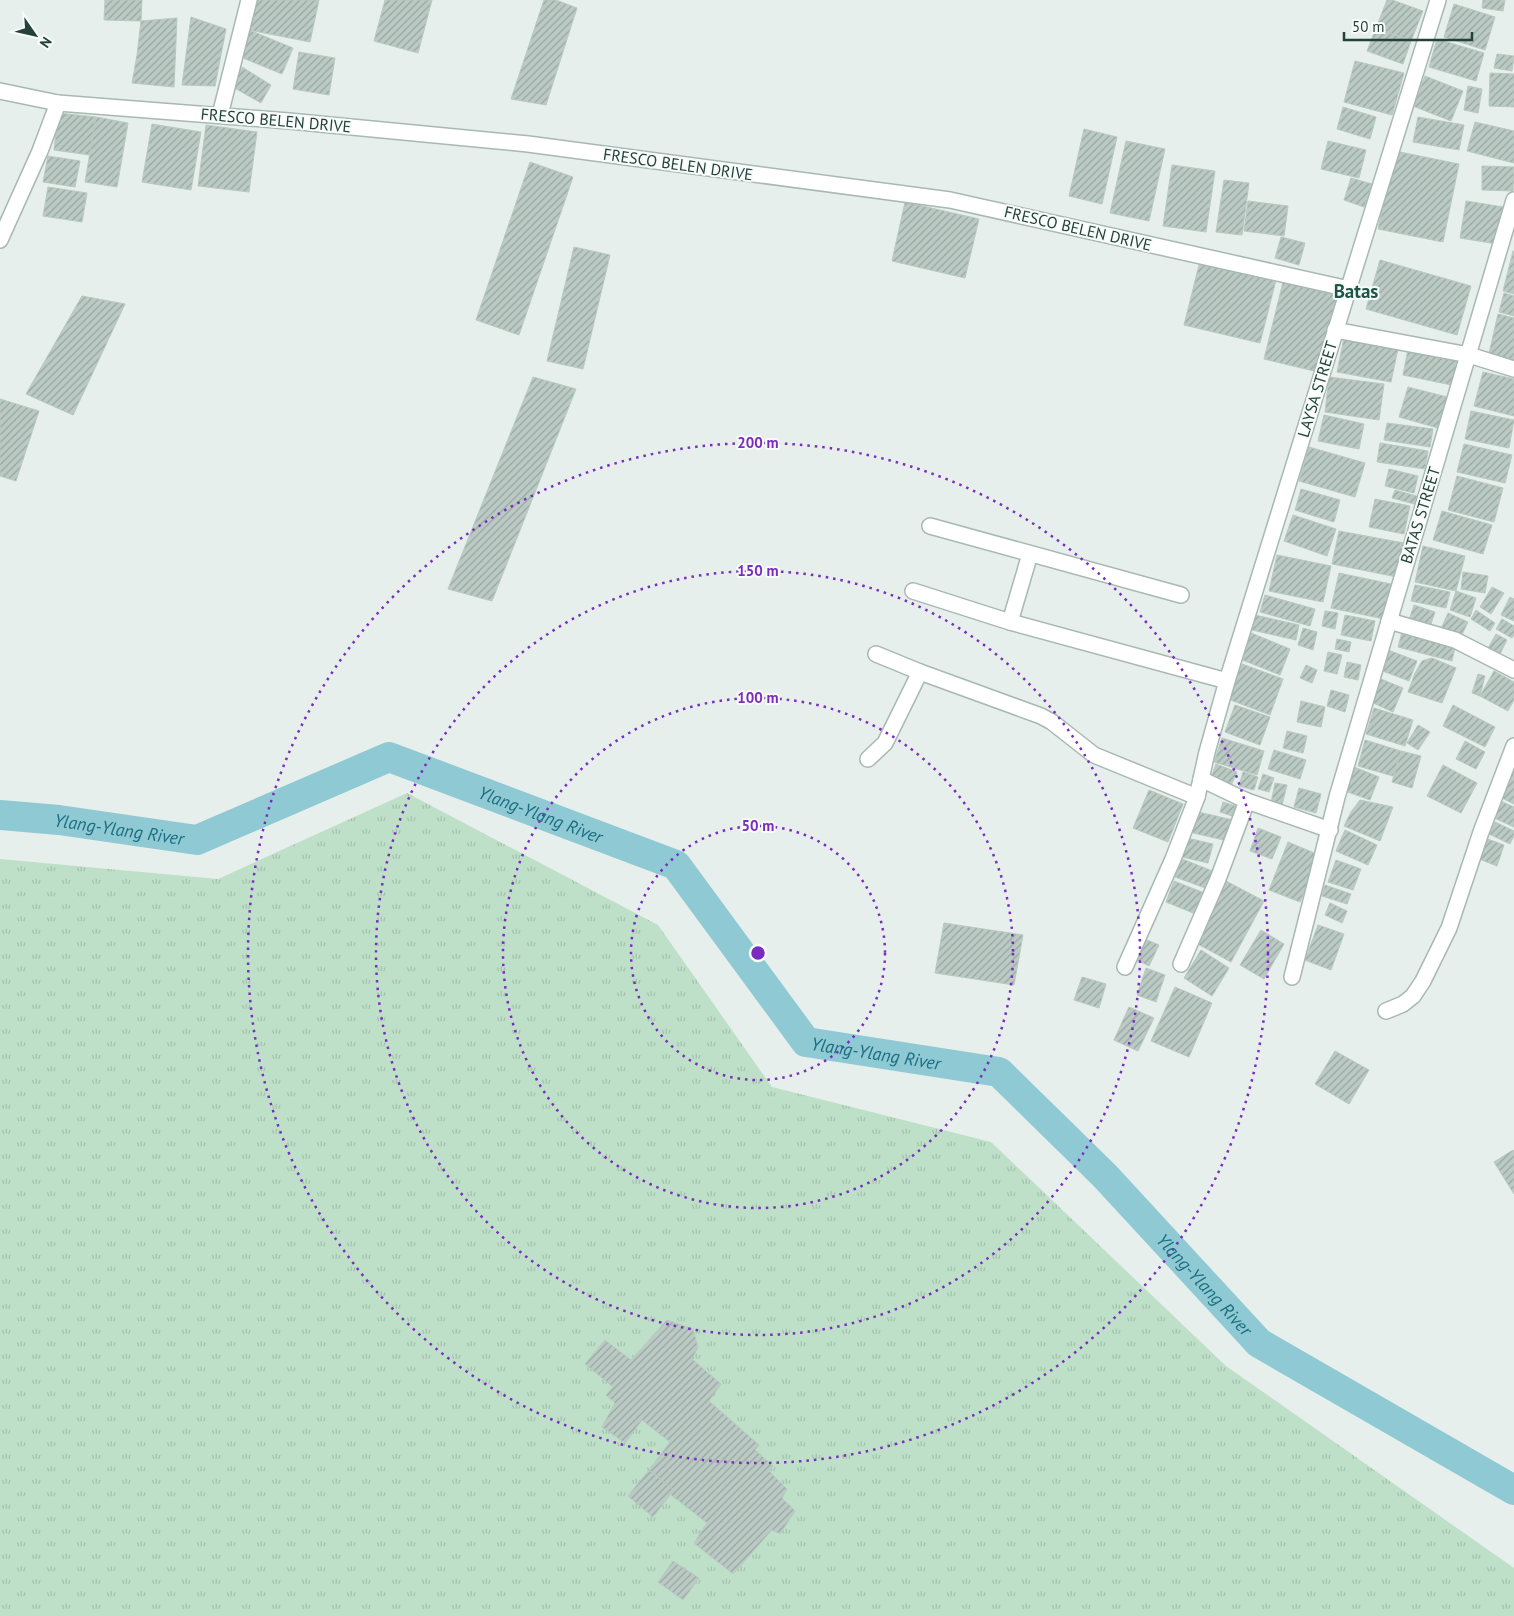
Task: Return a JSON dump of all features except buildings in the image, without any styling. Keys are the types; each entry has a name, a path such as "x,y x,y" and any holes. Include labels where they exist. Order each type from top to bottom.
{"street":[{"path":"220,115 249,0"},
{"name":"LAYSA STREET","path":"1125,966 1197,798 1227,681 1438,0"},
{"name":"FRESCO BELEN DRIVE","path":"0,91 58,103 220,115 528,144 950,200 1349,289"},
{"path":"0,240 40,151 58,103"},
{"name":"BATAS STREET","path":"1292,977 1337,797 1514,200"},
{"path":"1335,330 1469,355 1514,369"},
{"path":"930,526 1181,595"},
{"path":"1010,622 1030,554"},
{"path":"913,591 1010,622 1227,681"},
{"path":"1389,621 1455,640 1514,670"},
{"path":"876,654 1041,716 1052,722 1094,754 1197,798"},
{"path":"868,759 889,737 920,672"},
{"path":"1386,1010 1404,1004 1413,996 1424,981 1449,928 1481,832 1514,746"},
{"path":"1201,779 1247,801 1330,830"},
{"path":"1181,964 1218,879 1247,801"}],"green space":[{"path":"407,793 658,925 772,1087 991,1142 1226,1366 1514,1568 1514,1616 0,1616 0,859 218,879"}],"waterway":[{"name":"Ylang-Ylang River","path":"0,815 59,820 197,840 389,757 676,865 806,1042 999,1072 1105,1176 1259,1343 1514,1490"}],"district":[{"name":"Batas","path":"1356,291"}]}
